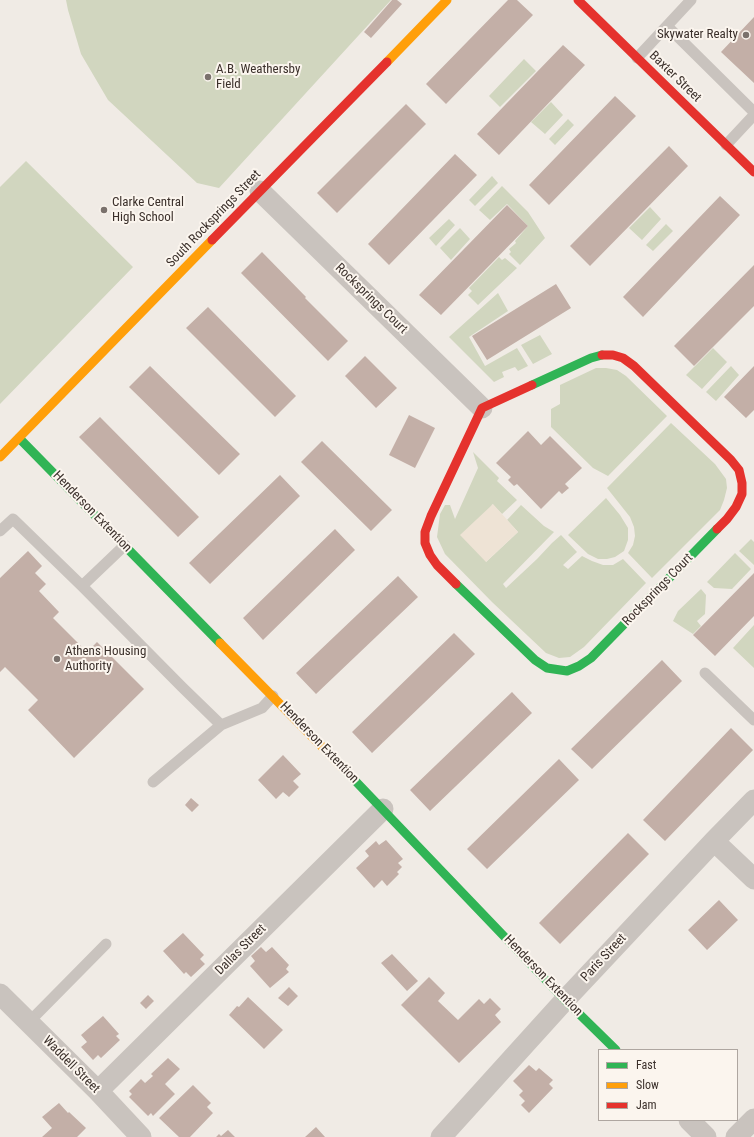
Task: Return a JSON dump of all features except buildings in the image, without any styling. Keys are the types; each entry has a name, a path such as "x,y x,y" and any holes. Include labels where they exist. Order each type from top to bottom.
{"street":[{"name":"South Rocksprings Street","path":"0,457 447,0"},
{"name":"Baxter Street","path":"578,0 754,172"},
{"name":"Rocksprings Court","path":"260,191 482,408"},
{"name":"Rocksprings Court","path":"602,355 613,355 623,358 634,366 731,460 739,470 742,482 742,494 736,507 727,519 591,658 579,666 567,671 547,668 535,660 438,565 430,554 425,543 425,532 431,516 482,408 591,358 602,355"},
{"name":"Henderson Extention","path":"19,438 383,809 565,1000 615,1049"},
{"name":"Paris Street","path":"441,1137 565,1000 754,800"},
{"name":"Dallas Street","path":"98,1090 383,809"},
{"path":"714,841 754,879"},
{"name":"Waddell Street","path":"0,994 98,1090 141,1137"},
{"path":"736,1137 754,1119"},
{"path":"690,1121 706,1137"}],"lane":[{"path":"637,58 691,0"},
{"path":"668,26 754,113 726,145"},
{"path":"0,531 13,518 221,725"},
{"path":"82,586 125,545"},
{"path":"705,673 754,720"},
{"path":"153,782 221,725 262,708 272,696"},
{"path":"29,1022 106,944"}],"green space":[{"name":"A.B. Weathersby Field","path":"66,0 391,0 219,188 197,183 108,100 81,54"},
{"path":"524,59 536,71 500,107 489,96"},
{"path":"551,102 563,115 545,134 531,122"},
{"path":"568,119 574,125 555,145 549,139"},
{"path":"26,161 133,267 0,404 0,187"},
{"path":"492,176 498,183 475,206 469,200"},
{"path":"502,186 528,212 545,238 520,265 509,254 511,252 509,249 516,243 515,241 528,226 507,204 490,220 479,210"},
{"path":"650,207 661,219 642,240 629,228"},
{"path":"449,219 455,225 436,246 429,238"},
{"path":"666,224 673,231 653,251 646,245"},
{"path":"460,228 470,239 451,260 440,248"},
{"path":"499,257 502,260 505,258 517,268 478,305 468,295 472,291 469,288"},
{"path":"498,293 508,311 469,337 485,366 517,348 528,366 518,371 515,367 502,372 504,377 494,382 449,337"},
{"path":"540,335 552,354 533,364 521,345"},
{"path":"713,348 727,362 702,389 686,375"},
{"path":"731,366 739,375 716,401 706,392"},
{"path":"596,368 617,370 626,376 667,416 608,476 593,468 551,427 551,409 560,404 560,385"},
{"path":"671,423 715,464 726,479 727,488 720,510 652,578 628,553 633,545 635,536 634,527 630,517 607,488"},
{"path":"473,452 499,478 497,481 517,500 502,514 492,504 486,562 518,532 507,520 521,505 544,526 554,532 503,584 506,588 561,535 577,552 563,565 568,569 582,556 603,565 613,565 623,559 646,583 584,647 570,657 559,658 546,653 492,602 445,554 437,537 440,514 445,505 450,505 455,519 478,468"},
{"path":"606,498 620,515 628,528 628,540 624,551 615,557 598,559 588,554 568,535"},
{"path":"751,539 754,542 754,565 739,551"},
{"path":"735,553 751,569 732,589 714,588 707,582"},
{"path":"701,589 706,595 705,614 697,621 701,626 693,634 673,621 678,611"},
{"path":"754,625 754,668 733,648"}],"shaded area":[{"path":"493,504 518,532 486,562 460,535"}],"traffic: fast":[{"path":"532,385 591,358 602,355"},
{"path":"19,438 220,643"},
{"path":"456,584 535,660 547,668 567,671 579,666 591,658 717,529"},
{"path":"342,767 565,1000 615,1049"}],"traffic: slow":[{"path":"387,62 447,0"},
{"path":"0,457 212,240"},
{"path":"220,643 342,767"}],"traffic: jam":[{"path":"578,0 754,172"},
{"path":"212,240 387,62"},
{"path":"602,355 613,355 623,358 634,366 731,460 739,470 742,483 742,494 736,507 717,529"},
{"path":"456,584 437,565 430,555 425,543 425,532 431,516 482,408 532,385"}],"place":[{"name":"Skywater Realty","path":"746,35"},
{"name":"A.B. Weathersby Field","path":"208,77"},
{"name":"Clarke Central High School","path":"104,210"},
{"name":"Athens Housing Authority","path":"57,659"}]}
